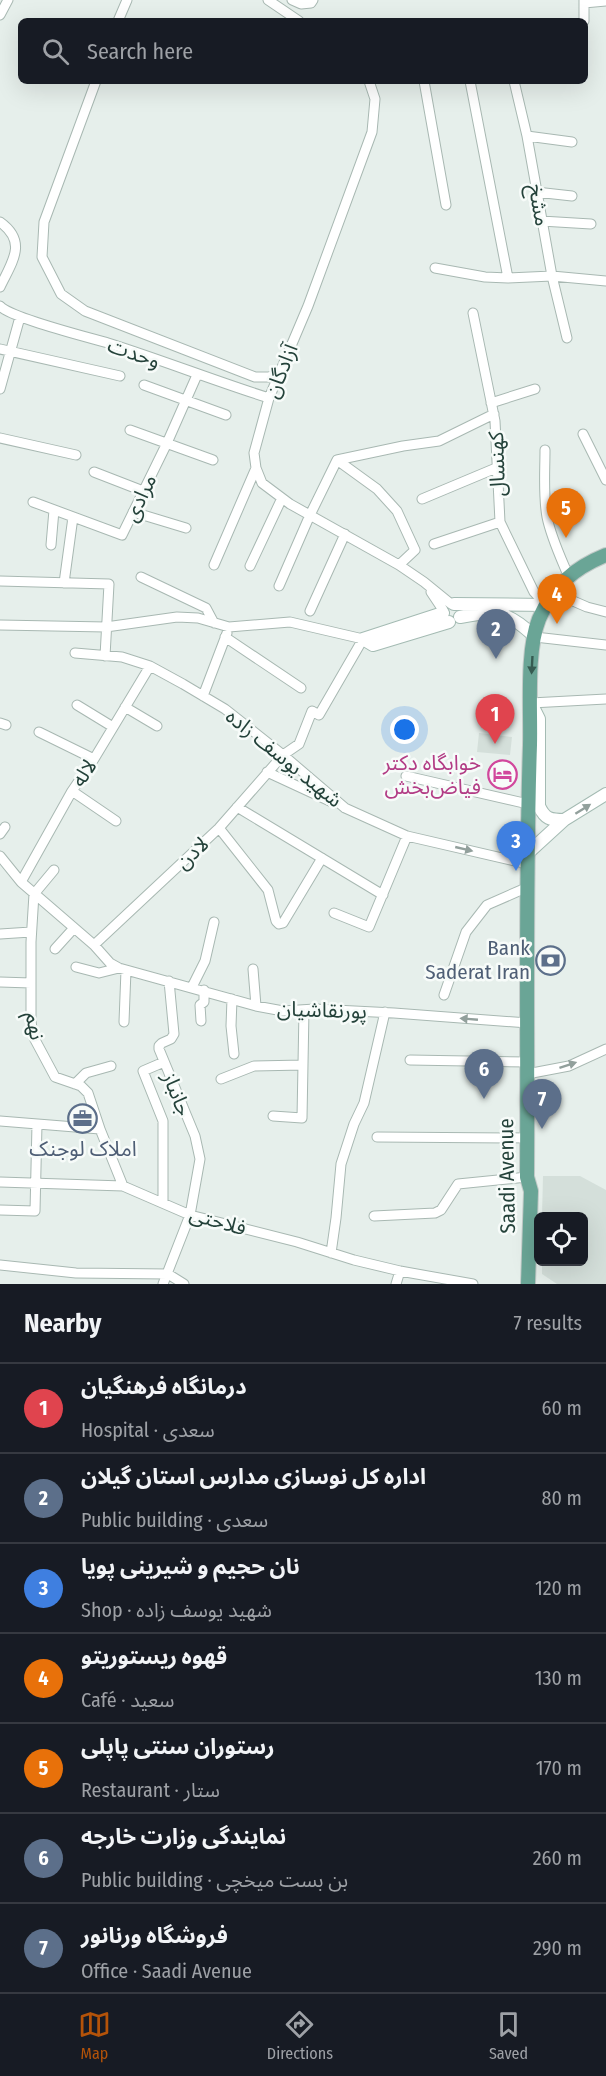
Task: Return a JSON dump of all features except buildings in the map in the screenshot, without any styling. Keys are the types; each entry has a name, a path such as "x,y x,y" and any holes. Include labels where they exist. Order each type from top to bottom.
{"main road":[{"path":"568,575 606,555"},
{"name":"Saadi Avenue","path":"528,1284 531,1191 527,1177 528,804 532,663 540,619 546,605 568,575"},
{"path":"363,639 450,612 479,613 546,605"},
{"path":"502,609 535,637"},
{"path":"531,703 539,718 538,806 546,818 564,820"},
{"path":"529,858 564,820 605,797"},
{"path":"521,1284 522,1191 527,1177"}],"street":[{"path":"0,13 8,0"},
{"path":"119,18 127,0"},
{"path":"268,0 295,18"},
{"path":"292,0 301,4 312,1"},
{"path":"584,18 584,1 606,1"},
{"name":"آزادگان","path":"95,84 44,222 42,257 61,294 85,312 255,377 268,377 279,373"},
{"name":"آزادگان","path":"256,468 254,453 269,398 308,306 372,132 375,99 370,84"},
{"path":"425,84 446,205"},
{"path":"472,84 508,278"},
{"name":"مشخ","path":"515,84 527,136 552,276 567,338"},
{"path":"527,136 572,142"},
{"path":"536,192 572,196"},
{"path":"541,221 591,224"},
{"path":"0,222 11,230 16,243 15,256 0,287"},
{"path":"435,268 485,277 552,276 606,281"},
{"name":"وحدت","path":"0,306 20,317 110,344 269,398"},
{"name":"کهنسال","path":"473,313 494,414 500,522 534,592 546,605"},
{"path":"0,389 20,317"},
{"path":"0,349 120,376"},
{"name":"مرادی","path":"33,502 119,535 124,533 197,375"},
{"path":"144,385 226,415"},
{"path":"491,403 535,389"},
{"path":"337,460 439,441 494,414"},
{"path":"130,430 213,460"},
{"path":"583,434 606,480"},
{"path":"0,438 76,455"},
{"path":"545,450 547,516 552,538 568,575"},
{"path":"279,586 337,460"},
{"path":"337,460 378,489 397,511 415,550 399,565"},
{"path":"256,468 262,483 282,498 399,565 424,582 450,612"},
{"path":"214,565 256,468"},
{"path":"422,500 496,468"},
{"path":"94,472 143,491"},
{"path":"250,566 282,498"},
{"path":"51,545 54,510"},
{"path":"133,512 186,528"},
{"path":"64,584 73,517"},
{"path":"434,544 500,522"},
{"path":"310,611 345,534"},
{"path":"141,577 206,608 214,623"},
{"path":"0,581 109,584 105,656"},
{"path":"564,597 606,612"},
{"path":"0,625 106,627 177,617 198,618 229,627 290,622 363,639"},
{"path":"203,696 229,627"},
{"path":"535,637 606,645"},
{"path":"225,638 301,688"},
{"name":"لادن","path":"94,945 219,828 283,755 299,744 312,711 319,715 363,639"},
{"name":"شهید یوسف زاده","path":"75,653 122,657 150,666 225,709 345,808 407,836 529,858"},
{"name":"لاله","path":"21,882 72,791 150,666"},
{"path":"531,703 606,699"},
{"path":"77,705 114,727"},
{"path":"125,707 157,726"},
{"path":"39,732 94,759"},
{"path":"267,772 345,808"},
{"path":"406,776 528,804"},
{"path":"72,791 116,821"},
{"path":"237,807 383,895"},
{"path":"219,828 268,890 276,921 279,924 283,923 322,858"},
{"path":"334,913 369,927 407,836"},
{"name":"پورنقاشیان","path":"0,856 34,894 94,945 110,963 123,969 256,1006 282,1011 385,1012 528,1023"},
{"path":"34,894 54,870"},
{"path":"444,994 466,932 487,904 528,887"},
{"name":"نهم","path":"34,894 31,983 33,1036 55,1077 81,1086 88,1094 100,1130"},
{"path":"192,987 205,961 214,922"},
{"path":"55,949 74,928"},
{"path":"0,934 32,932"},
{"path":"76,967 99,973 123,969 124,1022"},
{"path":"253,969 256,1006"},
{"name":"جانباز","path":"169,981 174,1034 171,1039 162,1042 159,1046 195,1136 200,1159 190,1215"},
{"path":"0,982 31,983"},
{"path":"201,1021 200,1005 204,1002 204,990"},
{"path":"232,999 231,1026 234,1054"},
{"path":"273,1116 302,1118 304,1010"},
{"path":"331,1253 341,1164 354,1124 364,1103 385,1012"},
{"path":"410,1060 527,1068 569,1066 606,1049"},
{"path":"163,1202 163,1121 143,1071 164,1062"},
{"path":"220,1079 254,1066 303,1065"},
{"path":"75,1083 86,1073 111,1066"},
{"path":"0,1121 100,1130 123,1186"},
{"path":"0,1210 35,1211 37,1124"},
{"path":"377,1137 527,1138"},
{"path":"374,1216 435,1213 441,1210 458,1184 527,1177"},
{"name":"فلاحتی","path":"0,1182 123,1186 190,1215 297,1242 354,1260 473,1284"},
{"path":"163,1284 190,1215"},
{"path":"0,1265 76,1273 168,1274 184,1284"},
{"path":"396,1284 400,1271"},
{"path":"102,1284 109,1274"}],"shaded area":[{"path":"479,733 512,737 510,755 477,752"},
{"path":"543,1176 580,1176 606,1190 606,1284 557,1284 542,1274 542,1266 588,1266 588,1212 542,1212"}],"place":[{"name":"رستوران سنتی پاپلی","path":"566,538"},
{"name":"قهوه ریستوریتو","path":"557,624"},
{"name":"اداره کل نوسازی مدارس استان گیلان","path":"496,659"},
{"name":"درمانگاه فرهنگیان","path":"495,744"},
{"name":"خوابگاه دکتر فیاض‌بخش","path":"502,775"},
{"name":"نان حجیم و شیرینی پویا","path":"516,871"},
{"name":"Bank Saderat Iran","path":"551,960"},
{"name":"نمایندگی وزارت خارجه","path":"484,1099"},
{"name":"املاک لوجنک","path":"83,1118"},
{"name":"فروشگاه ورنانور","path":"542,1129"}]}
